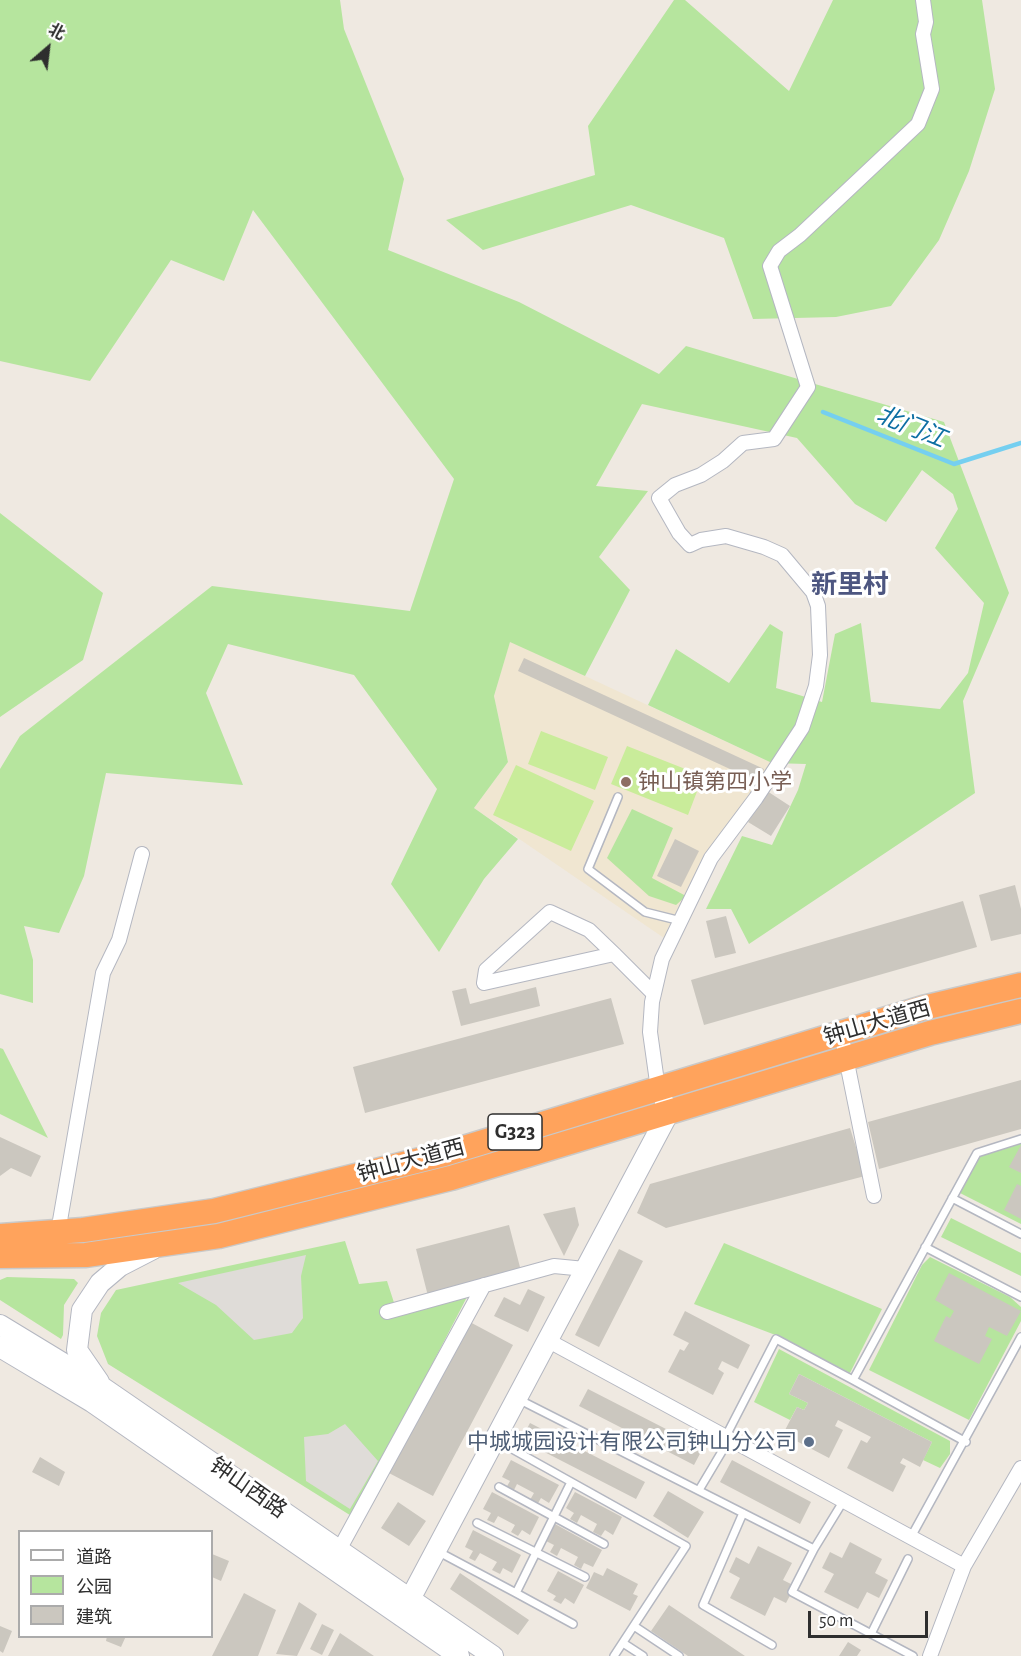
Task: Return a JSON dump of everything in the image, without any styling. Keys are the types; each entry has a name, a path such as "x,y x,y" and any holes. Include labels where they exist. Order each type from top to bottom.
{"highway":[{"name":"钟山大道西","path":"0,1236 58,1232 214,1211 444,1154 923,1008 1021,985"},
{"name":"钟山大道西","path":"0,1256 86,1255 219,1236 451,1178 930,1033 1021,1011"}],"main road":[{"path":"405,1607 669,1112 658,1089"},
{"path":"102,1387 77,1350 82,1310 100,1283 120,1266 162,1244"},
{"name":"钟山西路","path":"3,1341 102,1387 339,1550 459,1656"},
{"name":"钟山西路","path":"3,1341 405,1607 493,1656"}],"street":[{"path":"658,1089 650,1032 654,994 662,959 711,858 756,798 802,728 816,687 820,656 818,606 813,592 782,555 764,546 726,536 690,544 679,533 659,498 675,485 708,470 743,443 774,439 808,387 770,266 779,251 800,235 918,124 932,90 923,34 926,22 923,0"},
{"path":"58,1232 103,973 118,940 142,854"},
{"path":"614,954 484,984 486,970 550,912 589,930 614,954 654,994"},
{"path":"841,1033 874,1196"},
{"path":"387,1312 554,1266 585,1269"},
{"path":"339,1550 484,1285"},
{"path":"547,1340 964,1566"},
{"path":"930,1656 964,1566 1021,1468"}],"lane":[{"path":"618,797 588,869 645,912 681,921"},
{"path":"853,1380 977,1153 1021,1139"},
{"path":"952,1198 1021,1234"},
{"path":"925,1247 1021,1297"},
{"path":"911,1537 966,1442 1021,1337"},
{"path":"699,1491 776,1340 966,1442"},
{"path":"516,1398 814,1549"},
{"path":"495,1439 686,1546 614,1656"},
{"path":"516,1593 571,1482"},
{"path":"499,1487 604,1544"},
{"path":"844,1500 814,1549 792,1592 913,1656"},
{"path":"743,1513 703,1605 772,1645"},
{"path":"477,1523 585,1577"},
{"path":"436,1550 573,1624"},
{"path":"872,1634 908,1559"},
{"path":"634,1626 679,1656"},
{"path":"623,1643 643,1656"}],"shaded area":[{"name":"钟山镇第四小学","path":"510,641 772,763 748,801 706,854 664,938 474,808 508,762 494,696"},
{"path":"306,1255 301,1276 303,1318 292,1333 254,1340 216,1305 178,1283"},
{"path":"345,1424 378,1461 350,1509 306,1481 304,1437 328,1434"}],"green space":[{"path":"0,0 340,0 344,29 404,179 388,250 519,302 659,374 686,346 944,422 1009,593 963,701 975,793 749,944 731,909 706,909 742,836 772,845 798,790 806,764 772,763 648,705 676,649 729,683 770,624 783,632 776,688 822,702 835,634 861,623 871,702 940,709 968,673 984,603 935,548 958,509 953,494 922,470 886,522 855,504 797,438 642,404 596,486 648,491 599,557 630,590 585,676 510,642 494,696 508,762 474,808 518,839 484,879 439,952 391,884 437,789 354,675 228,644 206,693 243,785 106,773 84,876 59,933 24,926 33,960 33,1003 0,994 0,769 20,736 212,586 410,611 454,479 253,210 224,281 171,260 90,381 0,361"},
{"path":"674,0 685,0 789,91 833,0 982,0 995,89 969,171 939,240 891,306 836,317 753,319 724,238 631,205 483,250 446,220 595,175 588,126"},
{"path":"0,513 103,593 83,660 0,717"},
{"path":"541,731 608,757 595,790 528,764"},
{"path":"627,746 703,776 688,815 611,784"},
{"path":"516,765 594,801 571,851 493,815"},
{"path":"632,809 673,828 652,878 686,896 676,905 649,896 607,858"},
{"path":"0,1048 3,1049 48,1138 0,1114"},
{"path":"1021,1143 1021,1224 960,1193 981,1155"},
{"path":"951,1218 1021,1253 1021,1276 941,1237"},
{"path":"345,1241 359,1284 387,1281 398,1315 468,1295 353,1517 108,1364 97,1336 101,1313 116,1290"},
{"path":"724,1243 882,1309 850,1373 778,1336 694,1304"},
{"path":"930,1257 1010,1297 1021,1307 1021,1321 969,1420 869,1370 922,1265"},
{"path":"7,1277 74,1279 78,1283 64,1305 61,1339 0,1300 0,1280"},
{"path":"779,1349 950,1441 950,1454 940,1468 923,1460 932,1442 799,1374 789,1394 808,1403 804,1410 797,1407 790,1420 754,1402"}],"building":[{"path":"524,658 764,769 758,782 518,671"},
{"path":"767,791 790,806 771,836 748,822"},
{"path":"675,839 699,851 681,887 657,876"},
{"path":"1015,885 1021,909 1021,934 991,941 979,895"},
{"path":"963,901 977,947 704,1025 691,980"},
{"path":"726,916 736,953 715,958 706,921"},
{"path":"536,987 540,1006 461,1026 452,991 466,988 470,1004"},
{"path":"611,998 624,1044 365,1113 353,1067"},
{"path":"1021,1080 1021,1129 879,1169 868,1122"},
{"path":"850,1128 865,1176 666,1228 637,1213 650,1184"},
{"path":"0,1137 41,1156 31,1177 11,1168 0,1176"},
{"path":"1021,1145 1021,1173 1009,1167"},
{"path":"1017,1184 1021,1186 1021,1219 1004,1210"},
{"path":"575,1207 579,1225 564,1256 543,1214"},
{"path":"509,1225 521,1271 428,1296 416,1249"},
{"path":"619,1249 643,1261 599,1347 575,1335"},
{"path":"949,1273 1021,1311 1007,1336 989,1327 985,1336 992,1339 979,1364 934,1341 946,1316 950,1318 954,1311 935,1300"},
{"path":"528,1289 545,1297 528,1332 494,1316 504,1297 520,1305"},
{"path":"685,1311 750,1345 738,1369 722,1361 718,1369 724,1373 713,1395 668,1372 680,1349 684,1351 689,1343 673,1335"},
{"path":"468,1321 513,1345 433,1496 387,1472"},
{"path":"799,1374 932,1442 920,1467 903,1458 900,1463 906,1466 893,1492 847,1468 861,1440 867,1443 871,1437 838,1420 835,1426 843,1430 829,1458 783,1434 797,1407 804,1410 808,1403 789,1394"},
{"path":"588,1389 703,1448 694,1465 579,1406"},
{"path":"530,1423 645,1482 636,1499 521,1440"},
{"path":"40,1457 65,1472 59,1486 32,1472"},
{"path":"511,1460 559,1485 549,1503 541,1498 537,1505 530,1500 534,1493 517,1484 513,1492 506,1488 510,1481 502,1477"},
{"path":"732,1460 811,1502 800,1524 720,1482"},
{"path":"668,1491 704,1512 688,1538 653,1516"},
{"path":"492,1492 539,1517 530,1535 522,1530 518,1536 511,1532 515,1525 498,1516 494,1523 487,1520 491,1513 483,1509"},
{"path":"575,1492 622,1517 613,1535 605,1530 601,1536 593,1532 597,1524 581,1515 577,1523 570,1519 574,1513 566,1508"},
{"path":"398,1502 426,1521 409,1546 381,1528"},
{"path":"555,1524 602,1550 593,1567 584,1563 581,1569 574,1565 578,1557 561,1548 557,1556 550,1552 554,1545 546,1541"},
{"path":"473,1530 521,1555 512,1573 503,1568 500,1574 492,1570 497,1562 480,1553 475,1561 469,1558 473,1551 465,1547"},
{"path":"850,1542 882,1559 875,1573 888,1580 879,1598 867,1592 858,1609 824,1592 834,1574 822,1568 830,1552 842,1558"},
{"path":"758,1546 792,1563 783,1580 795,1586 786,1603 774,1597 765,1616 730,1598 740,1578 729,1572 736,1557 749,1564"},
{"path":"213,1554 229,1561 221,1581 213,1577"},
{"path":"607,1568 638,1584 633,1594 638,1596 630,1611 586,1588 594,1572 603,1576"},
{"path":"558,1571 584,1585 574,1604 565,1598 561,1604 553,1600 556,1596 547,1591"},
{"path":"460,1573 529,1620 518,1635 450,1589"},
{"path":"244,1593 276,1610 258,1656 212,1656"},
{"path":"299,1602 317,1614 297,1656 276,1654"},
{"path":"669,1605 745,1656 688,1656 651,1631"},
{"path":"322,1624 334,1630 322,1655 310,1649"},
{"path":"0,1626 12,1631 3,1653 0,1651"},
{"path":"340,1633 374,1656 328,1656"},
{"path":"107,1638 125,1638 121,1647 106,1641"},
{"path":"848,1642 861,1650 857,1656 839,1656"}],"waterway":[{"name":"北门江","path":"823,412 954,464 1021,443"}],"place":[{"name":"钟山镇第四小学","path":"626,782"},
{"name":"中城城园设计有限公司钟山分公司","path":"809,1442"}],"district":[{"name":"新里村","path":"850,585"}]}
